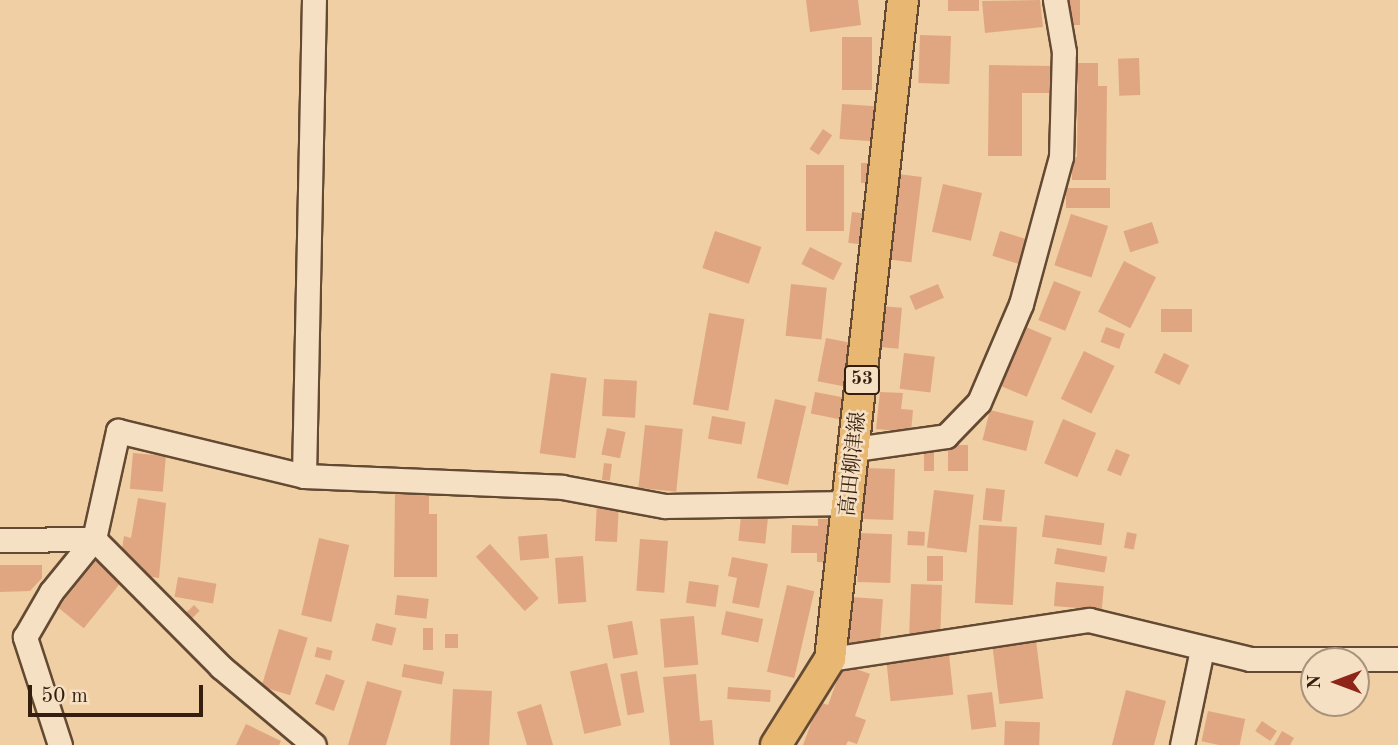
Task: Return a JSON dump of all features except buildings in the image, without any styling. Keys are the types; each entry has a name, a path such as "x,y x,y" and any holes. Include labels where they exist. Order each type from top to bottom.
{"main road":[{"name":"高田柳津線","path":"776,745 830,659 903,0"}],"street":[{"path":"304,476 314,0"},
{"path":"855,449 946,436 979,402 1021,303 1061,157 1065,52 1055,0"},
{"path":"60,745 25,638 51,592 94,539 118,431 304,476 562,487 665,506 849,503"},
{"path":"0,540 94,539 221,667 314,745"},
{"path":"830,659 1089,620 1250,659 1398,659"},
{"path":"1182,745 1202,649"}]}
